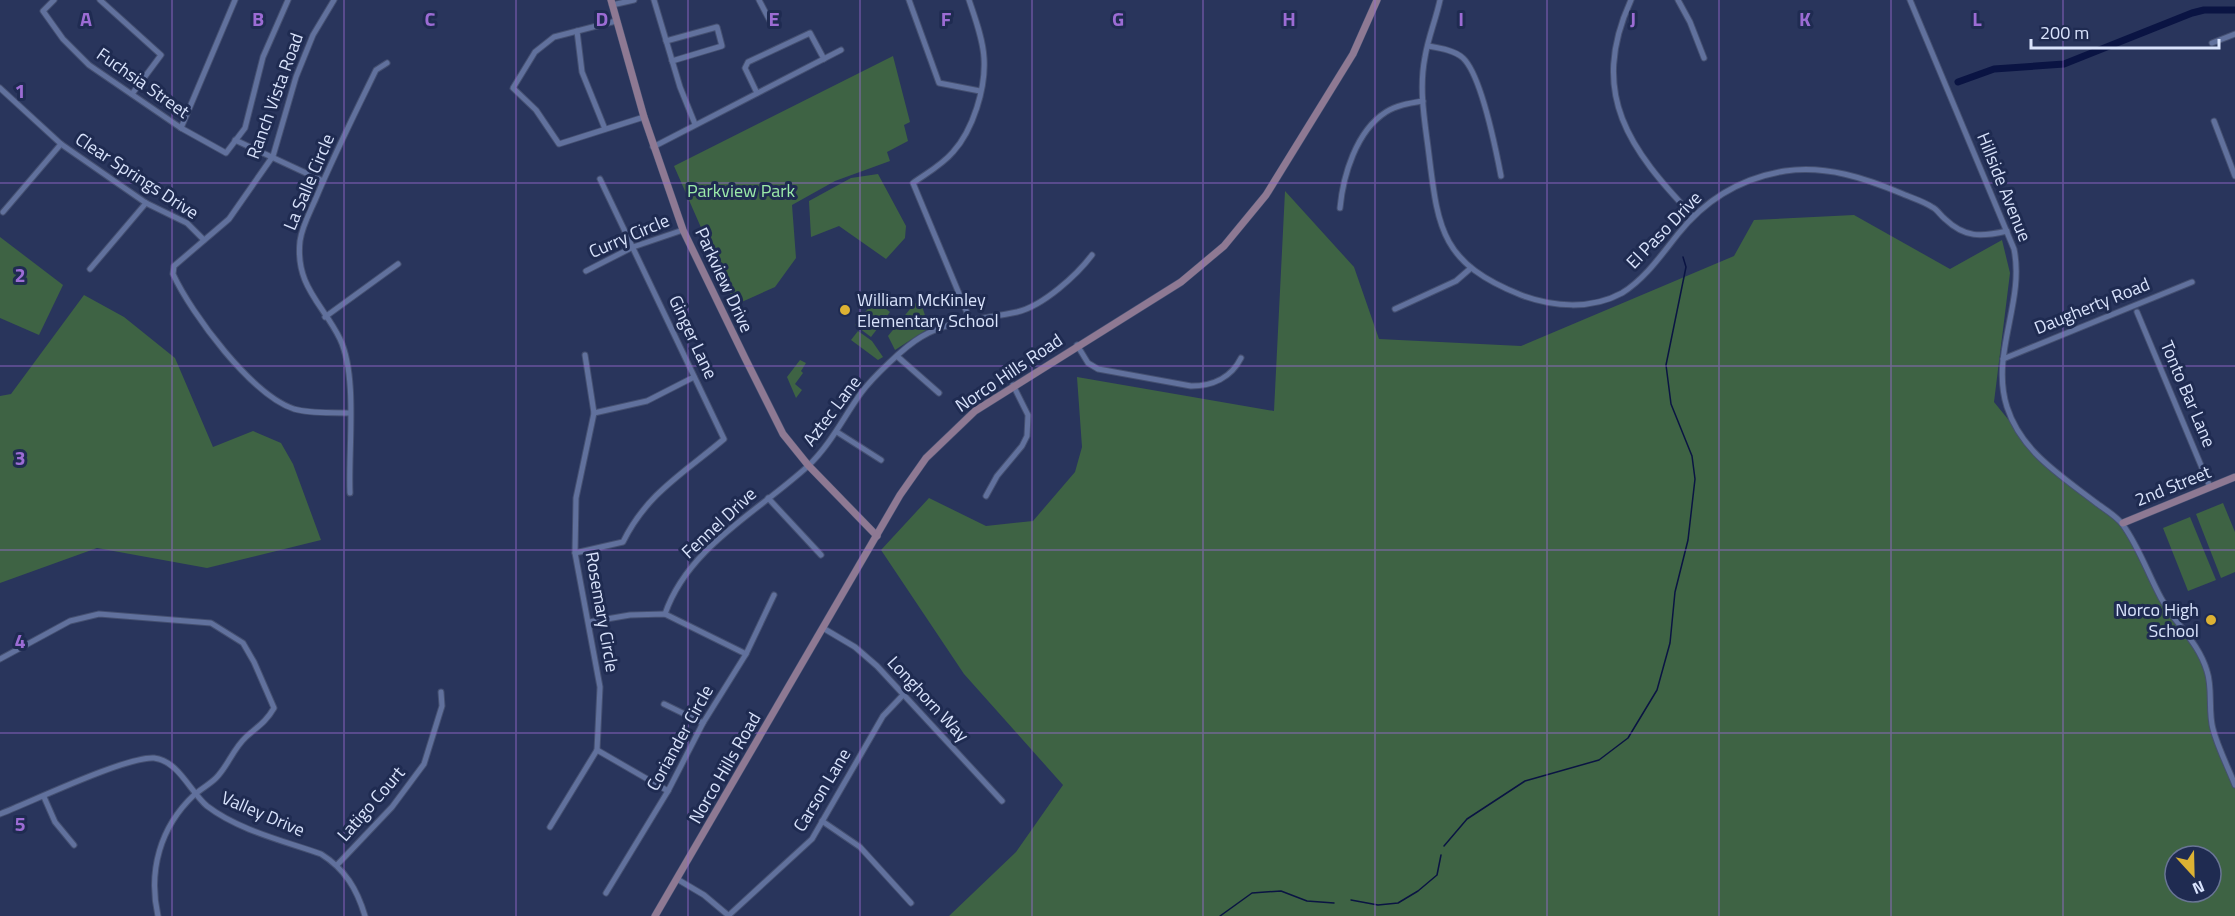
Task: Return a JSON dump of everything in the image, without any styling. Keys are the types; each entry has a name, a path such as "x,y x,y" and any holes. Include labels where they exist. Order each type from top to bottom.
{"street":[{"name":"Fuchsia Street","path":"54,0 43,11 63,39 89,65 181,128 226,153 235,140"},
{"path":"100,0 161,55 132,93"},
{"path":"181,128 235,0"},
{"path":"288,0 263,57 245,128 235,140 323,181"},
{"name":"Ranch Vista Road","path":"334,0 313,34 296,77 273,156 229,219 174,266 173,274 194,310 251,380 275,401 296,410 349,412"},
{"path":"612,2 634,0"},
{"path":"654,0 672,61 695,124"},
{"path":"909,0 939,83 980,91"},
{"path":"969,0 984,57 980,91 972,120 955,150 941,164 913,183 970,320"},
{"name":"Norco Hills Road","path":"656,916 877,536 926,458 975,411 1077,345 1182,282 1239,231 1266,195 1353,54 1377,0"},
{"name":"El Paso Drive","path":"1440,0 1421,84 1436,213 1448,242 1471,268 1511,291 1557,305 1601,301 1622,292 1639,279 1693,216 1709,203 1745,183 1784,172 1805,169 1845,173 1880,184 1934,207 1964,235 1980,237 2007,231"},
{"path":"1631,0 1618,32 1613,56 1613,82 1618,105 1625,128 1638,153 1693,216"},
{"path":"1678,0 1704,58"},
{"name":"Hillside Avenue","path":"1910,0 2007,231 2018,266 2003,359 2002,385 2007,408 2026,443 2043,462 2122,523 2162,601 2190,636 2201,656 2208,673 2213,729 2235,785"},
{"path":"761,1 771,23"},
{"name":"Parkview Drive","path":"612,2 653,147 683,230 783,434 808,465 877,536"},
{"path":"616,21 554,37 543,46 514,83 515,92 536,110 559,144 644,117"},
{"path":"666,41 717,27 722,46 672,61"},
{"path":"577,31 582,72 605,129"},
{"path":"757,93 745,69 748,62 810,33 824,59"},
{"path":"2212,44 2235,34"},
{"path":"1428,46 1458,55 1467,64 1487,114 1501,177"},
{"path":"653,147 841,50"},
{"name":"La Salle Circle","path":"350,493 350,388 345,353 340,340 304,280 299,252 300,238 323,181 376,70 387,63"},
{"name":"Clear Springs Drive","path":"1,88 60,144 146,203 187,223 204,240"},
{"path":"1340,208 1342,184 1349,164 1372,125 1395,107 1423,101"},
{"path":"2214,121 2235,176"},
{"path":"3,212 60,144"},
{"name":"Ginger Lane","path":"575,553 623,542 639,513 655,494 724,439 600,179"},
{"path":"90,269 146,203"},
{"name":"Curry Circle","path":"586,271 633,247 683,230"},
{"name":"Aztec Lane","path":"808,465 837,432 862,392 921,337 970,320 1020,311 1053,293 1075,275 1092,255"},
{"path":"325,317 398,264"},
{"path":"1395,309 1456,281 1471,268"},
{"name":"Daugherty Road","path":"2003,359 2192,282"},
{"name":"Tonto Bar Lane","path":"2137,312 2210,487"},
{"path":"1077,345 1088,363 1098,369 1191,386 1206,385 1222,379 1241,358"},
{"name":"Rosemary Circle","path":"550,827 597,750 600,687 575,553 576,498 594,413 585,355"},
{"path":"897,357 939,393"},
{"path":"594,413 647,401 694,377"},
{"path":"986,496 997,476 1022,446 1027,436 1028,415 1013,385"},
{"path":"837,432 881,460"},
{"name":"Fennel Drive","path":"665,614 672,594 695,563 808,465"},
{"name":"2nd Street","path":"2122,523 2235,477"},
{"path":"768,498 821,555"},
{"name":"Coriander Circle","path":"606,893 668,791 703,723 746,654 774,596"},
{"path":"0,659 70,621 99,614 203,621 226,631 243,643 274,708 267,721 246,737 235,750 216,778 195,794 177,813 166,832 152,882 158,916"},
{"path":"589,622 630,615 665,614 746,654"},
{"name":"Longhorn Way","path":"823,628 855,647 1002,801"},
{"name":"Latigo Court","path":"337,865 392,807 424,764 442,706 441,692"},
{"name":"Carson Lane","path":"728,916 804,848 884,716 903,695"},
{"path":"664,704 703,723"},
{"path":"597,750 668,791"},
{"name":"Valley Drive","path":"0,814 111,769 152,758 171,765 195,794 221,815 321,854 337,865 355,889 365,916"},
{"path":"44,797 55,822 74,845"},
{"path":"822,821 860,847 911,903"},
{"path":"677,879 704,895 728,916"}],"green space":[{"name":"Parkview Park","path":"893,56 910,122 904,125 908,141 887,152 890,161 835,181 792,205 796,258 775,287 735,305 674,166"},
{"path":"878,174 906,226 905,238 886,259 839,226 811,237 809,201 851,178"},
{"path":"1285,191 1354,267 1379,339 1521,346 1734,256 1754,220 1854,215 1950,269 2002,240 2010,273 1994,402 2043,462 2123,523 2162,601 2190,636 2208,673 2213,729 2235,785 2235,916 949,916 1016,852 1063,785 964,674 881,550 929,498 986,526 1033,521 1075,472 1082,447 1077,377 1274,411"},
{"path":"0,237 63,285 39,335 0,318"},
{"path":"84,295 124,317 175,358 213,447 253,431 281,443 293,464 321,540 207,568 97,548 0,583 0,396 11,394"},
{"path":"875,300 890,312 871,337 855,325"},
{"path":"915,303 922,306 929,328 895,350 888,336"},
{"path":"858,331 872,341 883,357 878,360 851,340"},
{"path":"800,360 806,363 801,371 803,373 795,384 802,390 796,398 787,377"},
{"path":"2223,503 2235,532 2235,572 2221,578 2196,514"},
{"path":"2190,517 2216,580 2188,591 2163,528"}],"waterway":[{"path":"1958,82 1994,69 2064,64 2192,13 2204,10 2235,10"},
{"path":"1444,846 1467,819 1525,781 1599,760 1628,738 1657,690 1670,643 1675,592 1688,540 1695,479 1692,456 1671,404 1666,365 1686,267 1683,257"},
{"path":"1351,900 1378,905 1398,903 1418,891 1437,875 1441,855"},
{"path":"1220,916 1252,893 1281,891 1307,901 1334,903"}],"place":[{"name":"William McKinley Elementary School","path":"845,310"},
{"name":"Norco High School","path":"2211,620"}]}
